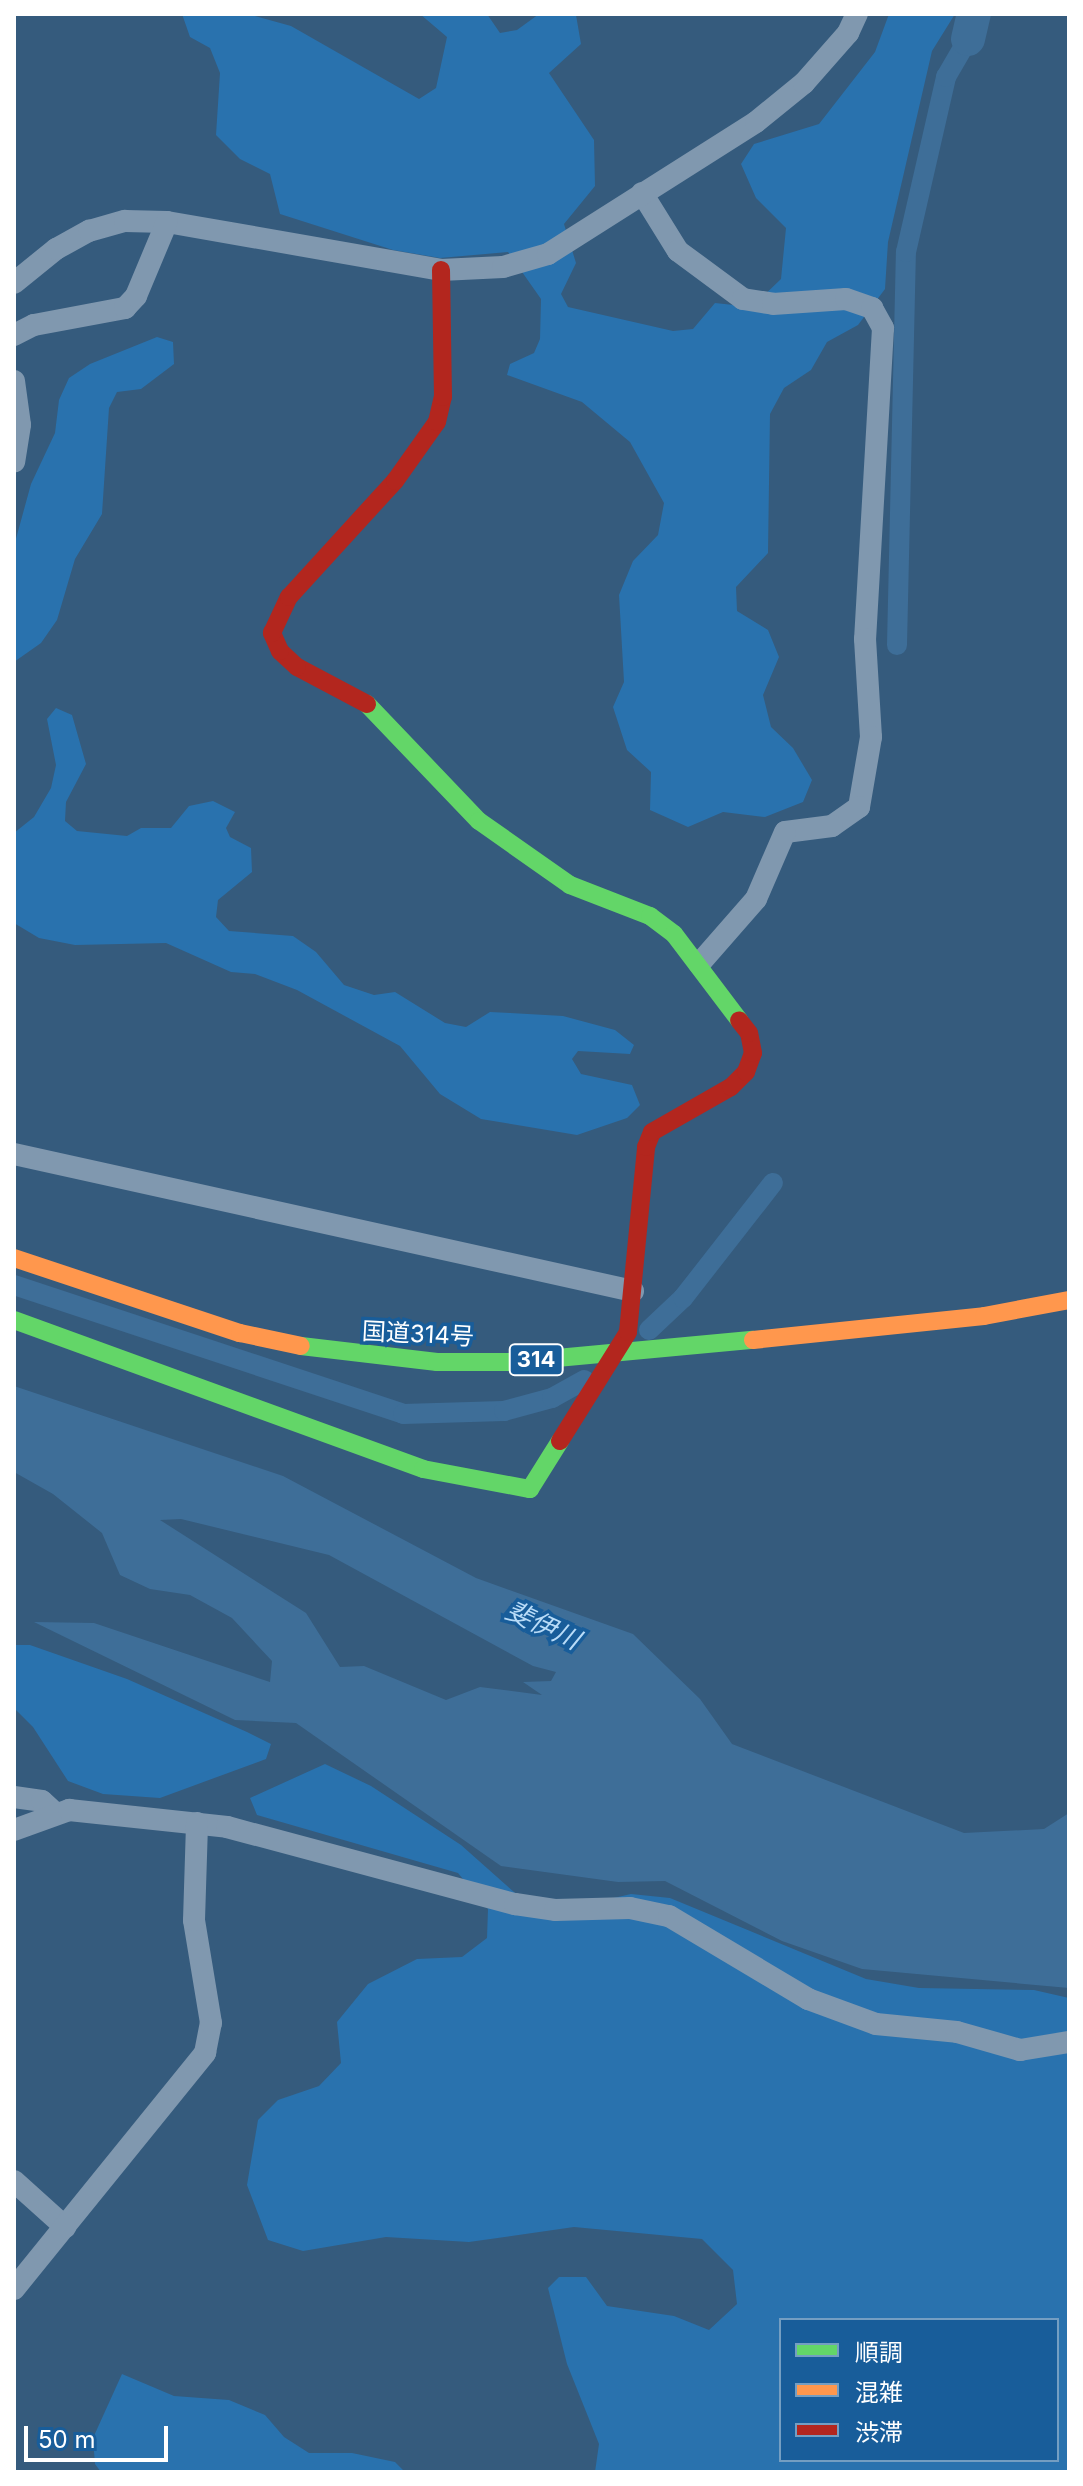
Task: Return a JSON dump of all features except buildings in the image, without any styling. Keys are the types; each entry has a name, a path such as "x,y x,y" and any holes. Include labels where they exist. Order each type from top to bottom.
{"main road":[{"path":"14,1320 423,1469 530,1489 628,1332 646,1147 652,1132 665,1120 731,1087 746,1072 753,1053 749,1033 674,934 650,916 570,885 479,821 375,708 297,667 280,651 272,633 289,597 395,481 437,422 443,397 441,270"},
{"name":"国道314号","path":"14,1258 240,1333 321,1350 437,1362 514,1362 616,1353 984,1316 1069,1300"}],"street":[{"path":"14,283 89,231 125,221 167,222 441,270 503,267 548,254 756,122 804,83 848,33 857,14"},
{"path":"642,193 678,251 743,299 773,304 846,299 872,308 883,328 865,639 871,737 859,807 832,826 785,832 756,899 699,964"},
{"path":"14,335 34,325 125,308 136,296 167,222"},
{"path":"14,381 20,425 14,462"},
{"path":"14,1154 633,1291"},
{"path":"14,1797 42,1801 54,1812"},
{"path":"14,1830 54,1812 197,1823 254,1833 515,1904 555,1910 630,1908 669,1916 808,1999 865,2021 957,2032 1020,2050 1069,2042"},
{"path":"14,2289 205,2053 211,2023 194,1920 197,1823"},
{"path":"14,2181 65,2227"}],"shaded area":[{"path":"182,14 248,14 291,26 419,99 436,88 447,37 420,14 487,14 500,33 517,30 539,14 576,15 581,44 549,73 594,140 595,186 564,224 576,263 561,294 568,307 673,331 693,329 715,303 752,307 781,279 786,228 756,198 741,164 754,144 819,124 875,52 889,14 955,14 932,51 888,242 885,289 858,325 827,342 811,370 784,388 770,414 768,553 736,587 737,611 768,630 779,657 763,695 771,727 793,748 812,780 803,802 765,817 723,812 688,827 650,810 651,772 627,750 613,707 624,682 619,595 633,561 658,535 664,503 630,442 582,402 507,375 510,364 534,353 540,339 541,299 508,252 440,258 393,250 280,214 270,174 240,159 216,135 220,73 210,48 190,37"},
{"path":"157,337 173,342 174,364 141,389 117,392 109,408 102,514 75,559 57,620 41,643 14,662 14,546 31,484 55,433 59,400 69,378 90,364"},
{"path":"56,708 72,715 86,764 66,802 65,821 77,831 127,836 141,828 171,828 189,806 213,801 235,812 226,828 230,837 251,848 252,872 218,900 216,917 229,931 293,936 316,952 344,985 374,995 395,992 445,1023 466,1027 490,1012 563,1016 615,1030 634,1045 630,1054 578,1051 572,1059 581,1074 632,1085 640,1105 627,1118 577,1135 481,1119 440,1094 400,1046 297,990 255,974 231,972 166,943 75,945 39,938 14,923 14,833 34,817 51,788 56,765 47,719"},
{"path":"14,1645 30,1645 127,1679 247,1732 271,1744 266,1759 160,1798 103,1794 68,1781 33,1727 14,1708"},
{"path":"325,1764 371,1786 461,1845 540,1915 631,1894 670,1898 866,1979 919,1988 1034,1990 1069,1998 1069,2472 595,2472 599,2444 567,2364 548,2288 559,2277 586,2277 607,2306 674,2316 709,2330 737,2304 733,2270 702,2239 574,2227 469,2242 386,2237 303,2251 268,2240 247,2185 258,2120 278,2100 319,2086 341,2063 337,2022 368,1984 417,1959 462,1957 487,1938 488,1909 458,1873 257,1815 250,1798"},
{"path":"122,2374 174,2396 229,2400 265,2415 284,2437 309,2453 352,2453 395,2462 405,2472 101,2472 95,2464 93,2438"}],"water":[{"path":"14,1386 283,1476 476,1578 633,1634 700,1699 732,1744 964,1833 1044,1829 1069,1813 1069,1988 862,1969 782,1941 665,1881 618,1882 501,1866 296,1723 235,1720 34,1622 94,1623 270,1682 272,1661 232,1618 190,1595 150,1589 120,1575 102,1533 53,1494 14,1472","holes":["181,1519 329,1555 533,1666 556,1672 551,1681 523,1682 542,1695 480,1687 446,1700 364,1666 340,1667 306,1613 160,1520"]}],"waterway":[{"name":"斐伊川","path":"968,39 974,14"},
{"path":"897,645 906,252 946,77 968,39"},
{"path":"649,1330 683,1298 773,1183"},
{"path":"14,1285 403,1414 504,1411 552,1398 584,1380"}],"traffic: fast":[{"path":"367,704 479,821 570,885 650,916 674,934 739,1020"},
{"path":"14,1320 423,1469 530,1489 560,1441"},
{"path":"301,1346 437,1362 514,1362 753,1340"}],"traffic: slow":[{"path":"14,1258 240,1333 301,1346"},
{"path":"753,1340 984,1316 1069,1300"}],"traffic: jam":[{"path":"367,704 297,667 280,651 272,633 289,597 395,481 437,422 443,397 441,270"},
{"path":"560,1441 628,1332 646,1147 652,1132 731,1087 746,1072 753,1053 749,1033 739,1020"}]}
